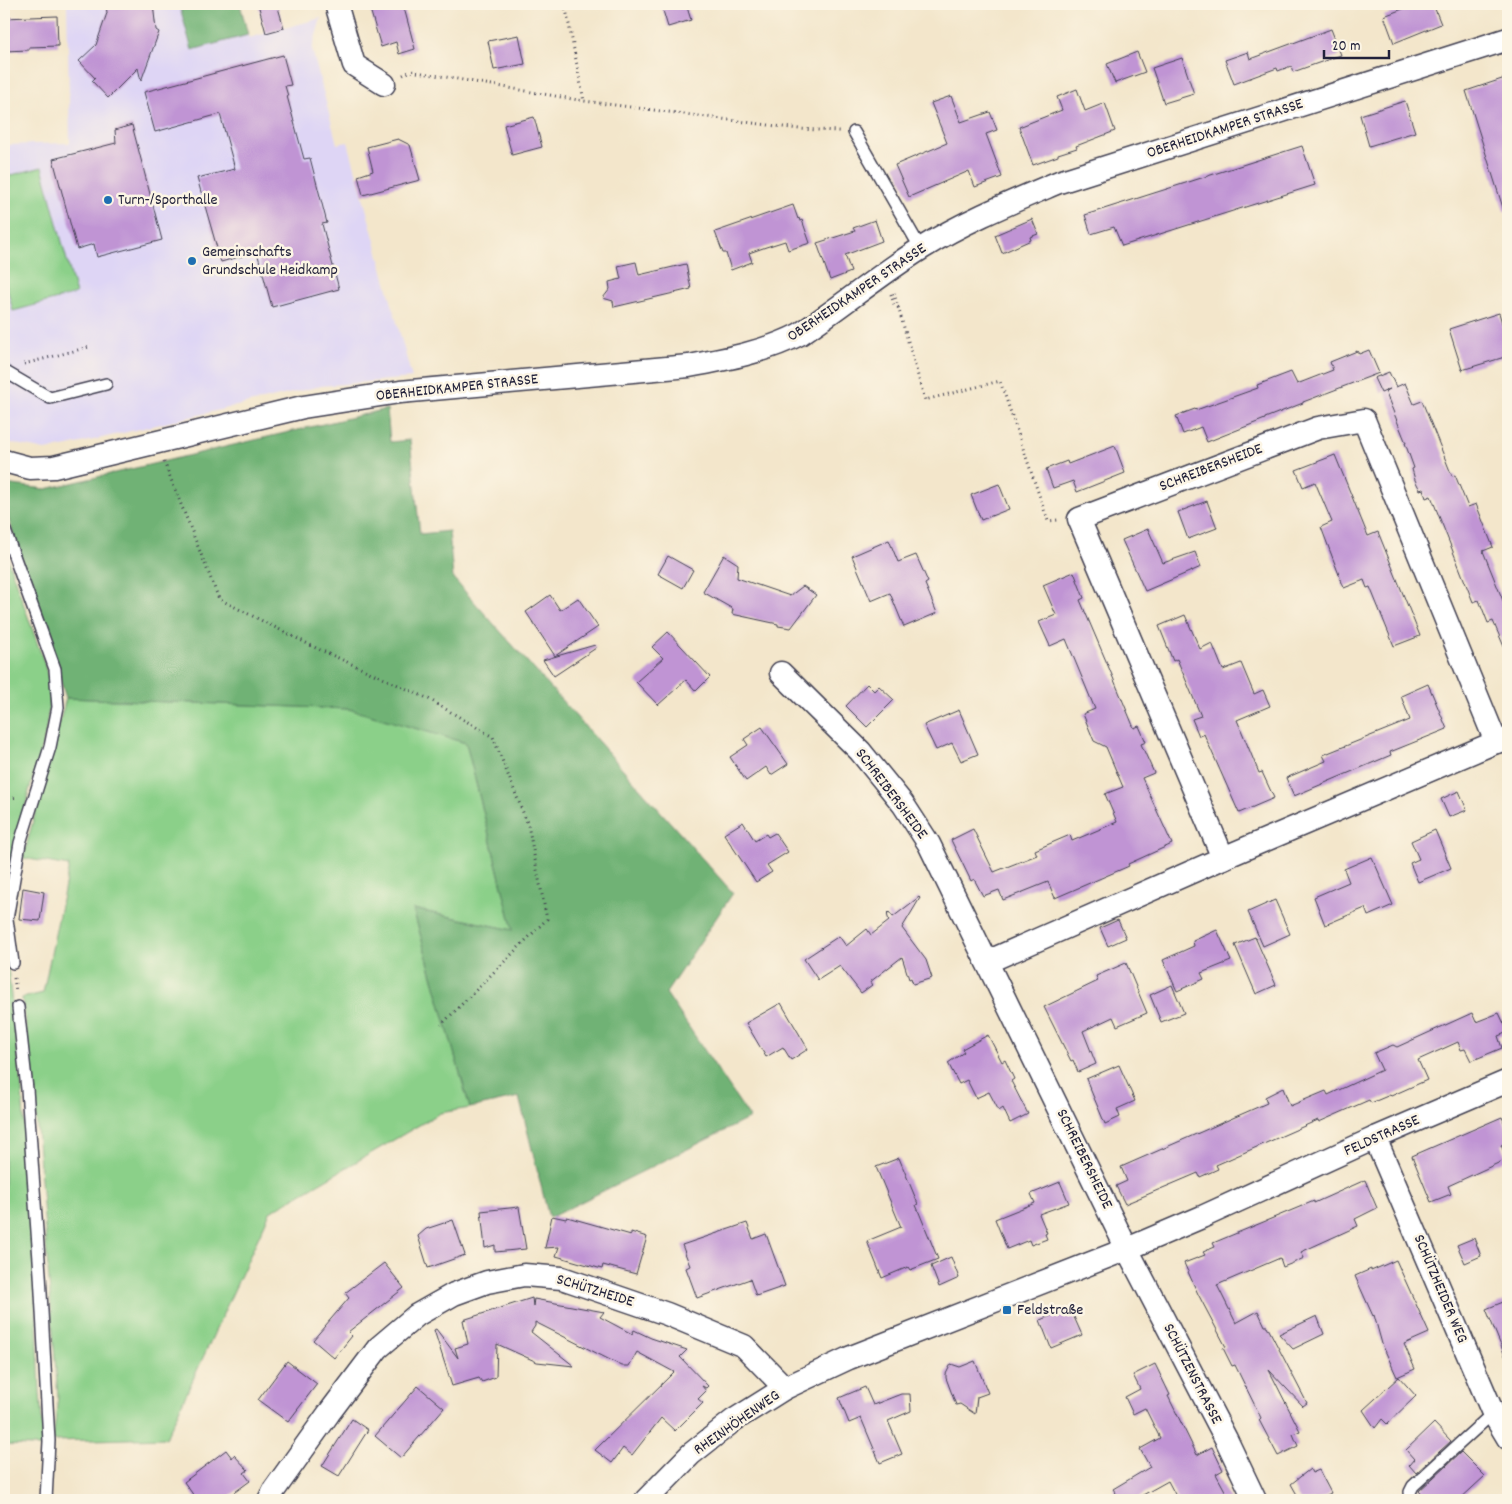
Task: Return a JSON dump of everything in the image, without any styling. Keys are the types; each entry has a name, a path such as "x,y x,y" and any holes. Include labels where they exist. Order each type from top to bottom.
{"street":[{"path":"336,4 354,65 384,84"},
{"name":"OBERHEIDKAMPER STRASSE","path":"4,461 30,468 54,467 303,408 400,392 689,366 736,357 781,344 800,334 921,249 954,229 1059,182 1508,39"},
{"name":"SCHREIBERSHEIDE","path":"987,962 1222,858 1502,741 1364,420 1318,428 1079,519"},
{"path":"1079,519 1222,858"},
{"name":"SCHREIBERSHEIDE","path":"781,673 860,750 903,804 929,844 1127,1249"},
{"name":"FELDSTRASSE","path":"785,1388 849,1358 1127,1249 1375,1138 1508,1081"},
{"name":"SCHÜTZHEIDER WEG","path":"1375,1138 1493,1413 1508,1438"},
{"name":"SCHÜTZENSTRASSE","path":"1127,1249 1221,1430 1255,1500"},
{"name":"SCHÜTZHEIDE","path":"269,1500 274,1490 323,1421 378,1348 417,1315 454,1294 487,1282 524,1275 562,1278 667,1314 744,1346 785,1388"},
{"name":"RHEINHÖHENWEG","path":"646,1500 698,1448 734,1420 785,1388"}],"lane":[{"path":"854,132 921,249"},
{"path":"4,371 50,398 106,384"},
{"path":"4,528 55,670 58,707 50,747 20,843 7,919 12,963"},
{"path":"18,1007 27,1089 40,1274 49,1442 46,1500"},
{"path":"1411,1500 1410,1492 1414,1486 1493,1413"}],"path":[{"path":"565,4 584,101"},
{"path":"384,84 411,71 584,101 799,129 854,132"},
{"path":"899,308 925,400 1000,381 1048,521 1079,519"},
{"path":"23,365 89,346"},
{"path":"157,443 220,599 316,648 427,698 494,737 528,826 547,919 441,1025"},
{"path":"12,963 18,1007"}],"shaded area":[{"name":"Gemeinschafts Grundschule Heidkamp","path":"67,4 179,4 192,50 248,35 249,38 321,18 312,49 337,144 348,142 412,378 321,386 45,450 4,440 4,145 70,143"}],"green space":[{"path":"179,4 240,4 248,35 192,50"},
{"path":"42,167 76,294 13,311 4,276 4,177"},
{"path":"387,409 390,442 410,440 420,534 449,531 453,578 733,893 666,993 750,1118 549,1218 519,1097 470,1108 413,909 513,930 466,743 349,709 66,698 4,505 4,484 46,489"},
{"path":"4,549 44,662 49,681 50,701 45,736 29,791 4,902"},
{"path":"66,698 349,709 466,743 513,930 413,909 470,1108 440,1113 270,1212 166,1438 53,1441 58,1397 34,1089 22,998 43,993 69,866 23,858"},
{"path":"4,934 22,1091 35,1274 44,1449 34,1446 4,1445"}],"building":[{"path":"106,4 153,4 156,30 159,32 141,81 138,68 108,98 92,81 95,78 79,61 96,45 107,13"},
{"path":"258,4 277,4 284,28 266,33"},
{"path":"389,4 403,4 415,49 399,54 396,42 381,47 370,9"},
{"path":"661,4 686,4 691,20 668,27"},
{"path":"1416,4 1433,4 1441,24 1394,43 1384,16"},
{"path":"57,16 58,46 29,47 29,50 4,51 4,18"},
{"path":"1331,29 1341,55 1293,72 1291,66 1278,71 1277,68 1234,84 1225,60 1248,52 1250,59"},
{"path":"519,35 525,64 494,70 488,41"},
{"path":"1137,52 1145,72 1115,83 1107,64"},
{"path":"283,55 291,85 285,86 287,96 304,159 310,158 327,223 322,224 339,289 272,307 257,252 221,262 197,178 235,169 220,114 155,132 144,92"},
{"path":"1182,58 1194,94 1164,103 1152,68"},
{"path":"1508,77 1508,211 1504,211 1466,91"},
{"path":"1077,89 1085,111 1105,103 1115,131 1033,165 1019,127 1062,110 1057,97"},
{"path":"951,96 961,122 990,112 997,130 986,134 1002,177 975,187 969,171 909,197 895,165 947,143 931,103"},
{"path":"1405,101 1415,132 1369,146 1360,115"},
{"path":"534,117 542,147 512,155 504,125"},
{"name":"Turn-/Sporthalle","path":"132,125 162,240 97,257 94,244 77,249 53,159 116,143 115,130"},
{"path":"398,139 410,145 420,180 363,195 358,176 373,171 367,147"},
{"path":"1302,146 1315,185 1122,246 1114,227 1091,234 1085,215"},
{"path":"793,205 798,219 802,220 810,243 788,250 785,241 766,247 749,253 752,262 731,270 726,253 723,253 715,232"},
{"path":"1032,219 1038,234 1030,237 1031,240 1002,253 995,235"},
{"path":"875,220 882,241 845,255 851,272 830,280 817,243 855,231 853,228"},
{"path":"636,262 639,275 686,264 691,289 614,307 613,301 603,298 610,289 609,282 621,279 618,266"},
{"path":"1499,313 1508,343 1508,356 1462,370 1449,329"},
{"path":"1369,350 1379,373 1207,442 1201,427 1183,434 1176,416 1258,388 1257,385 1291,372 1297,384 1333,370 1330,362 1357,351 1359,354"},
{"path":"1389,372 1396,387 1405,383 1414,404 1422,401 1452,476 1455,475 1468,507 1476,504 1493,547 1483,551 1508,613 1508,656 1493,621 1488,623 1479,600 1473,602 1431,496 1426,498 1423,489 1420,490 1415,480 1412,469 1414,468 1406,443 1385,391 1381,393 1374,378"},
{"path":"1115,446 1125,473 1077,492 1073,481 1053,488 1046,469 1067,461 1068,464"},
{"path":"1335,455 1368,536 1378,532 1420,636 1394,646 1370,587 1367,588 1364,580 1344,588 1321,527 1332,522 1315,482 1303,487 1296,470"},
{"path":"999,484 1009,509 981,520 971,495"},
{"path":"1207,501 1217,528 1188,539 1178,512"},
{"path":"1148,529 1163,563 1195,552 1201,567 1145,591 1122,540"},
{"path":"889,540 898,562 916,555 928,582 925,584 937,613 904,627 890,593 871,601 852,556"},
{"path":"724,555 738,564 737,578 790,596 803,586 816,595 791,628 732,614 733,609 703,592"},
{"path":"668,556 693,570 683,588 658,574"},
{"path":"1074,572 1084,598 1080,600 1134,728 1139,726 1146,742 1141,744 1154,773 1142,778 1172,844 1128,864 1129,866 1055,898 1048,882 1003,900 999,890 983,896 974,879 971,881 951,840 973,829 994,872 1037,855 1035,850 1070,835 1072,841 1117,822 1105,794 1123,787 1106,747 1094,741 1083,714 1095,709 1066,639 1050,646 1039,622 1056,615 1043,585"},
{"path":"550,595 560,610 578,598 598,627 555,656 526,612"},
{"path":"1185,615 1200,649 1212,643 1223,670 1241,663 1254,694 1263,690 1270,706 1237,720 1259,773 1262,772 1274,798 1239,813 1204,734 1199,736 1192,719 1201,716 1177,659 1173,661 1159,626"},
{"path":"668,632 710,677 696,691 686,680 658,705 636,682 663,658 652,647"},
{"path":"595,645 596,648 554,676 543,660"},
{"path":"867,684 874,691 879,686 894,700 867,727 846,706"},
{"path":"1428,684 1447,729 1390,752 1391,755 1294,796 1286,778 1326,761 1323,755 1410,720 1401,696"},
{"path":"959,710 978,754 961,761 952,743 936,750 924,725"},
{"path":"762,727 788,764 771,775 766,767 746,781 730,757 748,745 744,739"},
{"path":"1459,791 1467,810 1449,817 1441,799"},
{"path":"743,822 755,841 766,834 768,837 775,833 788,852 767,865 772,872 756,882 724,834"},
{"path":"1435,830 1451,868 1418,882 1410,863 1419,859 1411,841"},
{"path":"1372,857 1393,905 1368,916 1365,908 1325,925 1314,897 1349,882 1344,869"},
{"path":"23,888 44,892 40,921 19,919"},
{"path":"919,897 902,928 926,960 932,978 913,984 911,978 909,979 902,957 870,982 872,985 861,993 840,966 818,980 804,959 839,936 846,946 867,929 871,935 889,921 887,914 889,912 893,917"},
{"path":"1275,900 1290,934 1263,946 1248,912"},
{"path":"1118,920 1126,938 1108,946 1100,928"},
{"path":"1217,930 1231,961 1201,973 1204,979 1177,991 1163,960 1194,946 1193,941"},
{"path":"1255,937 1276,985 1256,994 1235,945"},
{"path":"1126,963 1147,1013 1117,1026 1113,1017 1083,1031 1096,1064 1078,1072 1044,1007 1098,981 1096,976"},
{"path":"1172,985 1184,1013 1161,1022 1150,995"},
{"path":"781,1003 808,1049 791,1060 783,1047 766,1057 746,1023"},
{"path":"1472,1013 1476,1022 1499,1013 1508,1032 1498,1036 1502,1048 1471,1061 1465,1049 1461,1050 1458,1042 1418,1060 1427,1080 1391,1096 1371,1103 1369,1100 1319,1122 1318,1120 1216,1165 1218,1169 1200,1177 1198,1173 1125,1204 1116,1186 1127,1181 1121,1167 1267,1103 1265,1097 1283,1088 1290,1106 1326,1091 1328,1095 1382,1070 1374,1053 1393,1045 1397,1047"},
{"path":"988,1035 1002,1062 1005,1060 1014,1079 1011,1081 1028,1114 1010,1123 1003,1108 999,1111 989,1092 976,1098 967,1080 959,1084 948,1063 964,1052 962,1049"},
{"path":"1119,1065 1135,1101 1117,1109 1120,1117 1105,1124 1086,1079"},
{"path":"1502,1117 1508,1131 1508,1142 1501,1145 1507,1159 1448,1186 1451,1194 1431,1202 1412,1156"},
{"path":"899,1158 938,1259 910,1270 908,1267 882,1278 867,1241 901,1227 876,1167"},
{"path":"1365,1180 1377,1208 1355,1219 1358,1226 1301,1252 1304,1258 1293,1263 1283,1267 1280,1258 1217,1285 1236,1323 1258,1311 1307,1403 1303,1406 1269,1370 1300,1431 1293,1434 1298,1446 1278,1456 1259,1420 1261,1418 1235,1365 1232,1366 1223,1348 1226,1347 1184,1263 1205,1255 1203,1252 1215,1247 1213,1243 1314,1201 1314,1203"},
{"path":"1060,1182 1069,1203 1039,1214 1047,1233 1045,1234 1047,1239 1031,1245 1029,1240 1007,1249 995,1219 1035,1203 1031,1194"},
{"path":"519,1207 526,1249 495,1252 495,1245 485,1248 481,1211"},
{"path":"552,1216 566,1219 567,1217 631,1235 631,1232 647,1237 636,1274 603,1265 602,1269 556,1256 559,1247 545,1248"},
{"path":"453,1220 465,1255 428,1268 418,1236 426,1229"},
{"path":"747,1223 753,1239 766,1234 785,1286 756,1296 750,1279 697,1298 686,1268 690,1266 682,1245"},
{"path":"1474,1238 1481,1256 1465,1263 1457,1245"},
{"path":"951,1257 959,1278 939,1287 931,1266"},
{"path":"1396,1260 1429,1333 1404,1344 1415,1369 1397,1377 1382,1344 1374,1315 1355,1276"},
{"path":"384,1263 404,1288 348,1332 352,1336 334,1358 313,1340 349,1298 345,1293"},
{"path":"532,1298 533,1306 534,1299 604,1312 600,1317 632,1334 634,1330 687,1350 680,1357 708,1386 706,1388 702,1386 706,1391 698,1399 703,1403 675,1431 661,1418 632,1455 623,1448 612,1463 595,1450 674,1372 637,1352 629,1366 622,1366 535,1322 531,1332 574,1366 537,1362 497,1344 496,1377 482,1382 479,1378 452,1386 434,1330 436,1329 458,1358 455,1348 468,1344 463,1320"},
{"path":"1508,1300 1508,1363 1486,1309"},
{"path":"1070,1308 1082,1335 1051,1348 1040,1320"},
{"path":"1317,1316 1324,1334 1293,1349 1279,1334"},
{"path":"287,1361 317,1384 288,1422 258,1400"},
{"path":"975,1361 988,1393 977,1397 975,1414 960,1404 956,1405 946,1374 951,1364 960,1367"},
{"path":"1155,1364 1170,1395 1168,1396 1197,1455 1212,1447 1223,1470 1216,1474 1230,1500 1178,1500 1168,1481 1134,1500 1121,1500 1113,1489 1150,1467 1140,1449 1160,1438 1145,1408 1133,1414 1125,1397 1140,1389 1133,1375"},
{"path":"1399,1377 1416,1396 1387,1424 1382,1419 1375,1428 1363,1410"},
{"path":"418,1386 444,1408 401,1458 375,1436"},
{"path":"865,1387 873,1405 901,1394 910,1394 911,1411 888,1421 902,1454 880,1463 861,1418 849,1423 839,1398"},
{"path":"352,1419 368,1430 339,1476 322,1466"},
{"path":"1434,1423 1451,1441 1416,1473 1409,1465 1414,1459 1406,1450"},
{"path":"226,1450 232,1458 234,1455 248,1470 244,1473 250,1481 224,1500 197,1500 184,1482"},
{"path":"1461,1452 1485,1476 1459,1500 1427,1500 1419,1491"},
{"path":"1310,1469 1312,1473 1319,1470 1331,1493 1317,1500 1300,1500 1291,1484"}],"place":[{"name":"Turn-/Sporthalle","path":"108,200"},
{"name":"Gemeinschafts Grundschule Heidkamp","path":"192,261"},
{"name":"Feldstraße","path":"1007,1310"}]}
